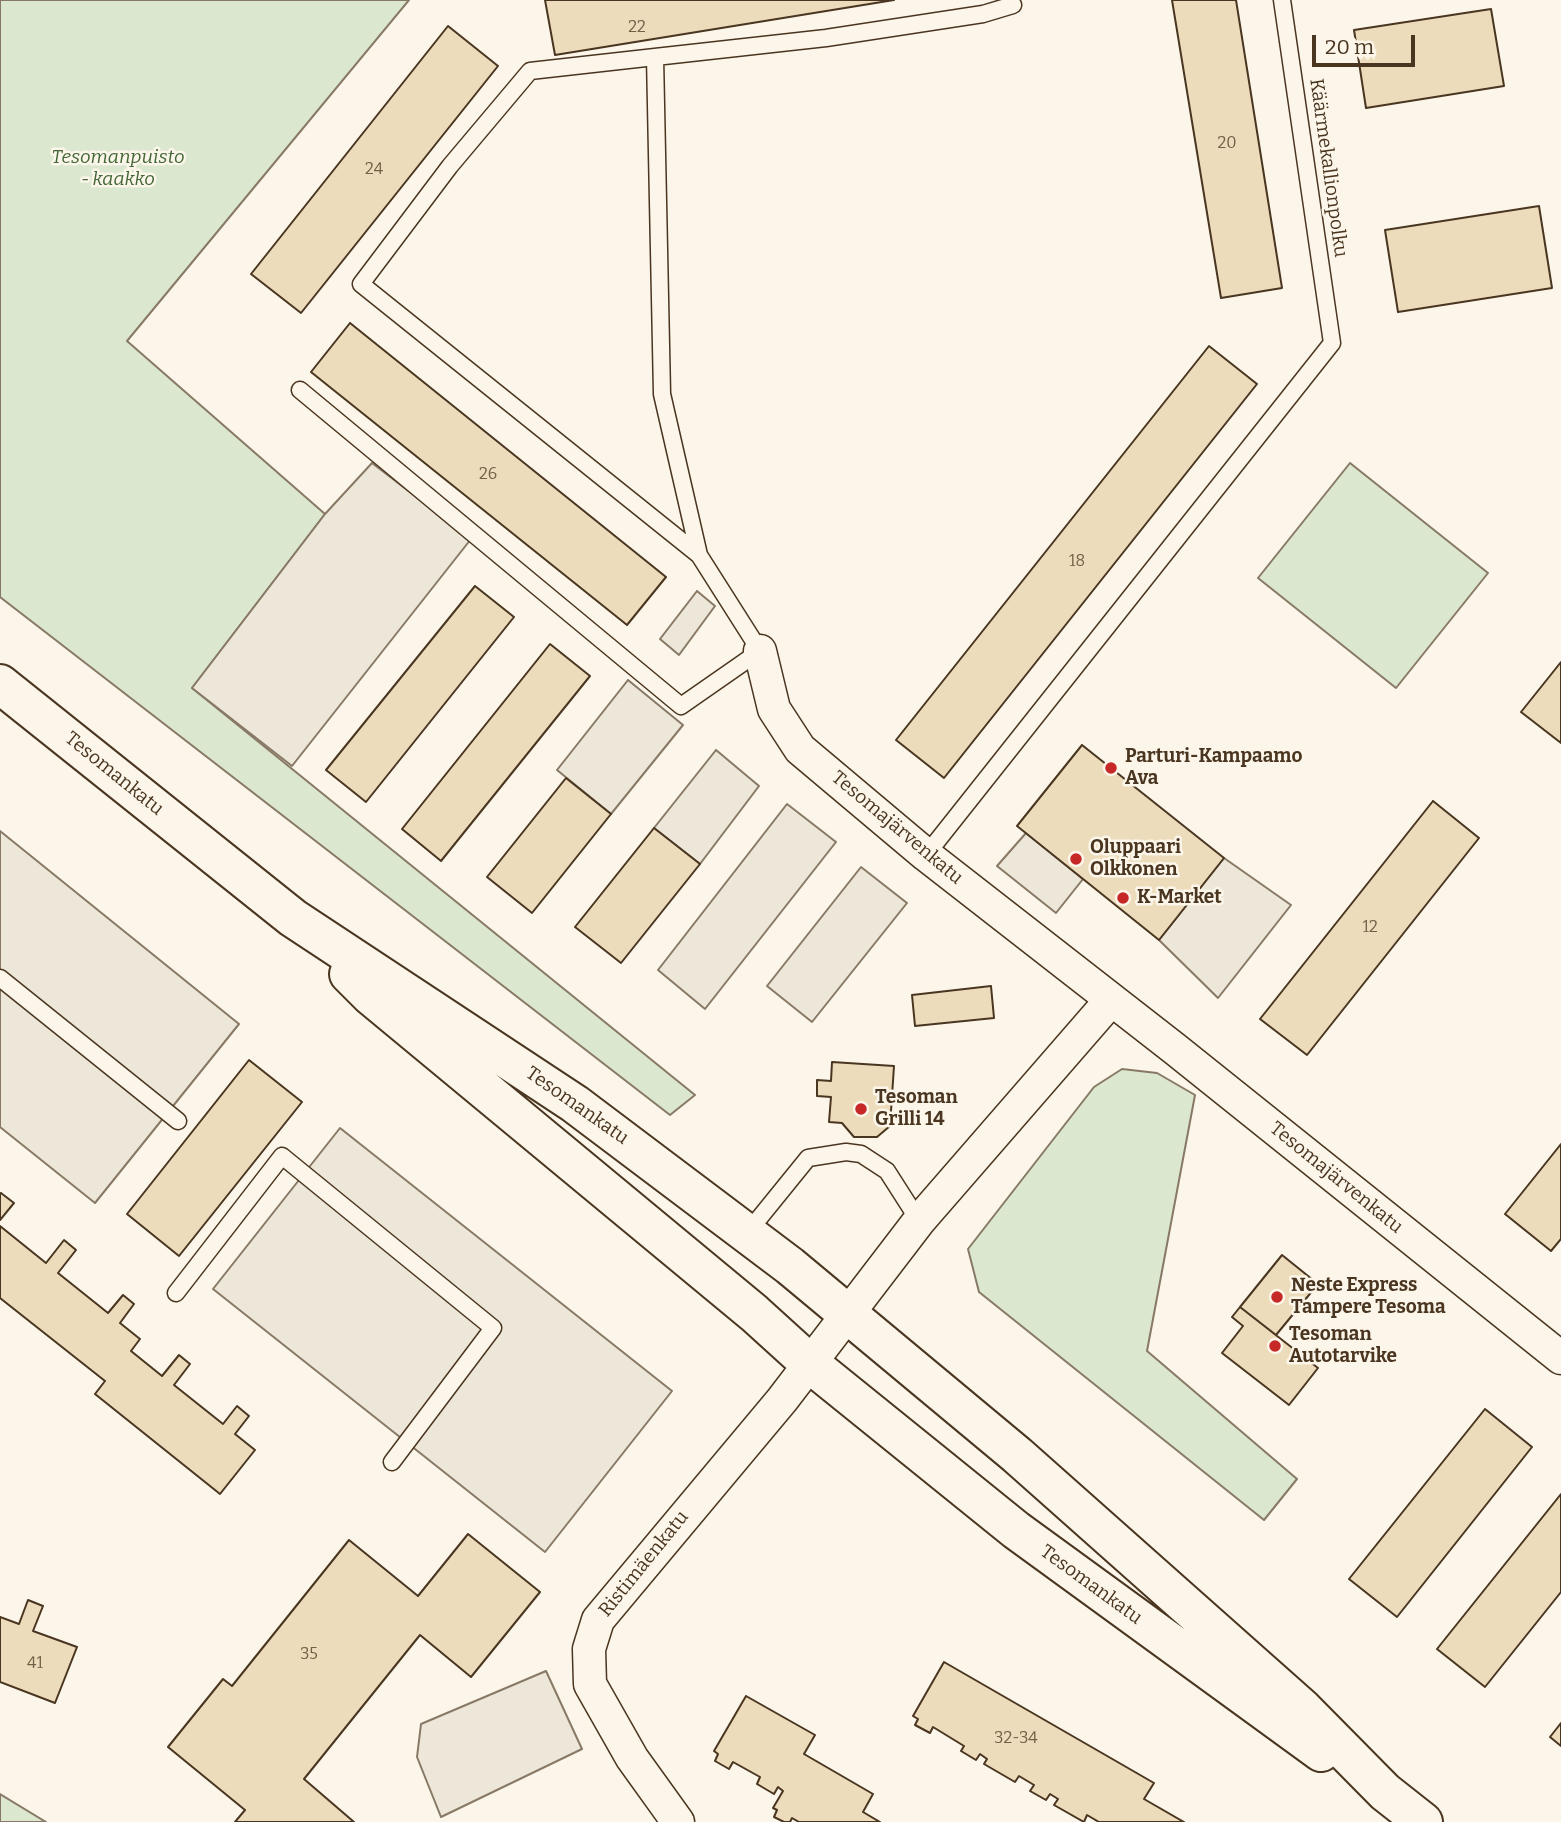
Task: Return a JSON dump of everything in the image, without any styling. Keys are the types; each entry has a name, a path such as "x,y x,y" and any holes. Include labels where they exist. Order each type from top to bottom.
{"main road":[{"name":"Tesomankatu","path":"0,684 293,918 575,1104 748,1232 1017,1455 1303,1709 1385,1792"},
{"name":"Tesomankatu","path":"293,918 370,995 754,1313 808,1362 1016,1530 1297,1737 1385,1792 1423,1822"}],"street":[{"name":"Tesomajärvenkatu","path":"760,651 774,709 800,749 838,778 926,855 1561,1358"},
{"path":"808,1362 919,1221 1111,1000"},
{"name":"Ristimäenkatu","path":"678,1822 632,1758 590,1684 589,1649 598,1620 782,1400 808,1362"}],"lane":[{"name":"Käärmekallionpolku","path":"926,855 1332,343 1282,0"},
{"path":"300,390 681,706 760,651 699,555 361,284 450,166 530,71 826,38 983,14 1013,5"},
{"path":"656,57 662,394 699,555"},
{"path":"0,978 178,1121"},
{"path":"748,1232 808,1158 846,1152 874,1160 887,1171 919,1221"},
{"path":"176,1293 282,1156 493,1328 392,1462"}],"green space":[{"name":"Tesomanpuisto - kaakko","path":"0,0 409,0 127,341 325,514 192,688 695,1095 670,1115 0,597"},
{"path":"1350,463 1488,573 1396,688 1258,578"},
{"path":"1122,1069 1157,1073 1195,1095 1147,1351 1297,1479 1264,1520 979,1292 968,1249 1094,1087"},
{"path":"0,1794 46,1822 0,1822"}],"shaded area":[{"path":"372,463 471,539 292,766 192,688 325,514"},
{"path":"697,591 715,606 679,655 660,639"},
{"path":"628,680 683,725 611,814 557,770"},
{"path":"716,750 759,786 700,864 654,828"},
{"path":"787,804 836,842 705,1009 658,970"},
{"path":"0,831 239,1024 95,1203 0,1127"},
{"path":"1026,833 1083,879 1056,913 997,866"},
{"path":"1224,858 1291,905 1218,998 1159,940"},
{"path":"861,867 907,903 812,1022 767,986"},
{"path":"340,1128 672,1391 545,1552 213,1289"},
{"path":"546,1671 582,1749 441,1817 417,1757 421,1724"}],"building":[{"path":"545,0 894,0 555,55"},
{"path":"1172,0 1236,0 1282,288 1221,298"},
{"path":"1491,9 1504,86 1366,108 1354,30"},
{"path":"448,26 498,66 301,313 251,274"},
{"path":"1539,206 1552,288 1398,312 1385,230"},
{"path":"350,323 666,577 627,625 311,372"},
{"path":"1209,346 1257,384 944,778 896,740"},
{"path":"475,586 514,617 366,802 326,770"},
{"path":"550,644 590,676 441,861 402,829"},
{"path":"1561,662 1561,743 1521,712"},
{"path":"1082,745 1224,858 1159,940 1017,826"},
{"path":"566,778 611,814 532,913 487,877"},
{"path":"1433,801 1479,838 1307,1055 1260,1019"},
{"path":"654,828 700,864 621,963 575,927"},
{"path":"991,986 994,1018 915,1026 912,995"},
{"path":"249,1060 302,1102 179,1256 127,1214"},
{"name":"Tesoman Grilli 14","path":"832,1062 894,1066 890,1126 877,1137 854,1137 842,1123 829,1122 831,1097 817,1096 817,1080 831,1081"},
{"path":"1561,1144 1561,1239 1551,1251 1505,1214"},
{"path":"0,1194 14,1203 0,1220"},
{"path":"0,1226 46,1263 64,1240 76,1250 58,1273 108,1313 123,1295 134,1304 120,1323 140,1339 131,1351 162,1376 179,1355 190,1364 174,1385 223,1424 237,1406 249,1416 235,1434 255,1450 220,1494 95,1394 105,1381 0,1298"},
{"path":"1282,1255 1318,1284 1276,1335 1240,1307"},
{"path":"1240,1307 1318,1368 1289,1405 1222,1353 1243,1326 1232,1317"},
{"path":"1485,1409 1532,1447 1397,1617 1349,1579"},
{"path":"1561,1494 1561,1592 1485,1687 1437,1649"},
{"path":"468,1534 540,1592 471,1677 420,1635 304,1779 354,1822 235,1822 245,1810 168,1747 223,1679 232,1686 349,1540 418,1596"},
{"path":"28,1600 43,1606 33,1631 77,1647 55,1703 0,1682 0,1617 19,1624"},
{"path":"944,1662 1154,1783 1144,1799 1184,1822 1099,1822 1087,1815 1084,1822 1054,1805 1058,1799 1050,1794 1046,1800 1030,1791 1034,1785 1019,1776 1015,1782 984,1764 987,1759 980,1754 976,1760 961,1751 964,1746 933,1727 930,1733 915,1725 918,1719 913,1716"},
{"path":"746,1696 815,1735 804,1754 873,1794 863,1812 880,1822 799,1822 792,1818 790,1822 784,1822 774,1817 777,1810 773,1808 783,1791 778,1787 774,1794 757,1784 760,1777 733,1762 729,1769 715,1761 718,1754 714,1751"},
{"path":"1561,1723 1561,1746 1550,1737"}],"place":[{"name":"Parturi-Kampaamo Ava","path":"1111,768"},
{"name":"Oluppaari Olkkonen","path":"1076,859"},
{"name":"K-Market","path":"1123,898"},
{"name":"Tesoman Grilli 14","path":"861,1109"},
{"name":"Neste Express Tampere Tesoma","path":"1277,1297"},
{"name":"Tesoman Autotarvike","path":"1275,1346"}]}
